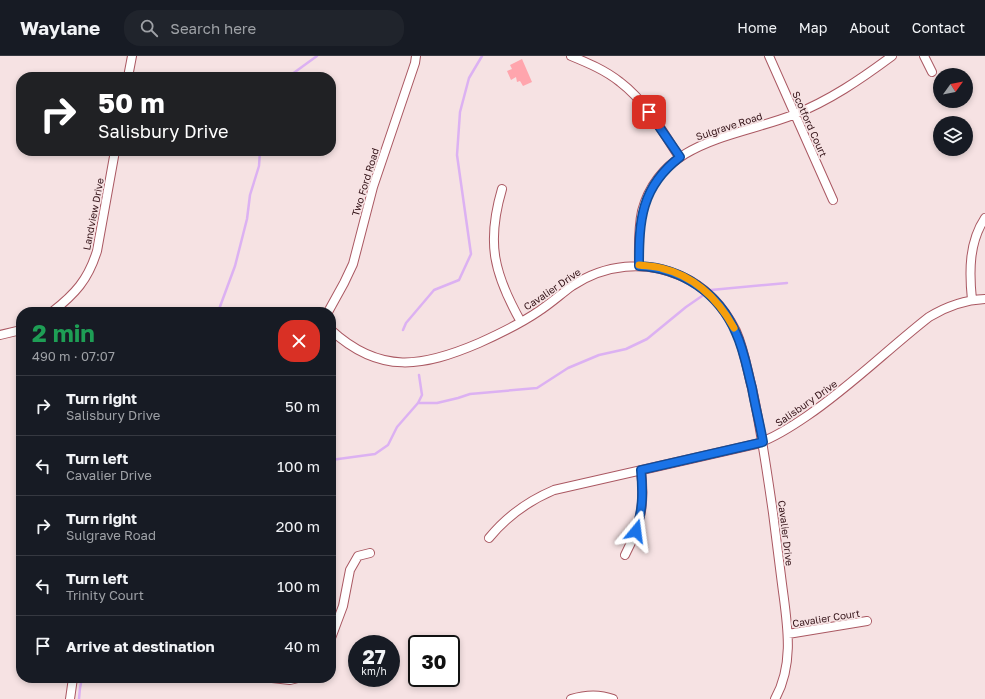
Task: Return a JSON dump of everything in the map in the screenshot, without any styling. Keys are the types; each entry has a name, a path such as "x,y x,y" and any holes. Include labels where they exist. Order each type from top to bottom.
{"street":[{"path":"129,72 132,56"},
{"name":"Two Ford Road","path":"331,307 353,264 373,187 415,63 416,56"},
{"path":"571,56 606,72 631,91 664,132 680,157"},
{"name":"Scotford Court","path":"769,56 833,200"},
{"name":"Sulgrave Road","path":"639,266 641,221 647,198 659,178 680,157 698,146 795,114 840,92 892,56"},
{"path":"924,56 932,72"},
{"name":"Landview Drive","path":"59,307 69,299 77,290 93,263 97,251 114,156"},
{"path":"502,189 495,218 494,250 496,266 507,298 521,322"},
{"path":"972,300 970,283 972,250 976,236 985,218"},
{"name":"Cavalier Drive","path":"336,334 350,345 368,354 384,360 410,363 426,361 452,353 494,336 539,311 583,279 625,266 661,268 686,278 707,293 720,306 736,332 742,348 763,442 788,634 786,665 783,681 774,699"},
{"name":"Salisbury Drive","path":"489,538 509,516 540,496 570,486 763,442 774,437 799,422 833,398 929,316 954,304 985,299"},
{"path":"0,335 16,331"},
{"path":"625,555 641,517 643,487 641,470"},
{"path":"336,625 343,606 350,570 358,556 370,553"},
{"name":"Cavalier Court","path":"788,634 867,621"},
{"path":"70,699 72,683"},
{"path":"571,699 602,696 613,699"}],"building":[{"path":"522,59 532,82 523,86 520,81 517,82 516,77 511,80 507,71 512,69 510,65"}],"waterway":[{"path":"295,72 317,56"},
{"path":"403,330 406,323 434,290 459,280 471,254 457,155 460,112 469,78 482,56"},
{"path":"220,307 235,266 247,219 250,195 259,166 260,156"},
{"path":"711,290 787,283"},
{"path":"418,403 437,403 470,394 537,388 568,368 599,355 626,349 647,339 702,296"},
{"path":"336,459 375,454 388,445 397,427 418,403 422,395 419,375"},
{"path":"79,699 81,683"}],"slow traffic":[{"path":"639,265 661,268 686,278 699,286 720,306 734,328"}],"route":[{"path":"636,531 641,517 642,507 643,487 641,470 686,461 763,442 745,358 736,332 728,317 710,295 686,278 661,268 639,266 639,240 642,211 647,198 659,178 666,169 680,157 649,112"}]}
